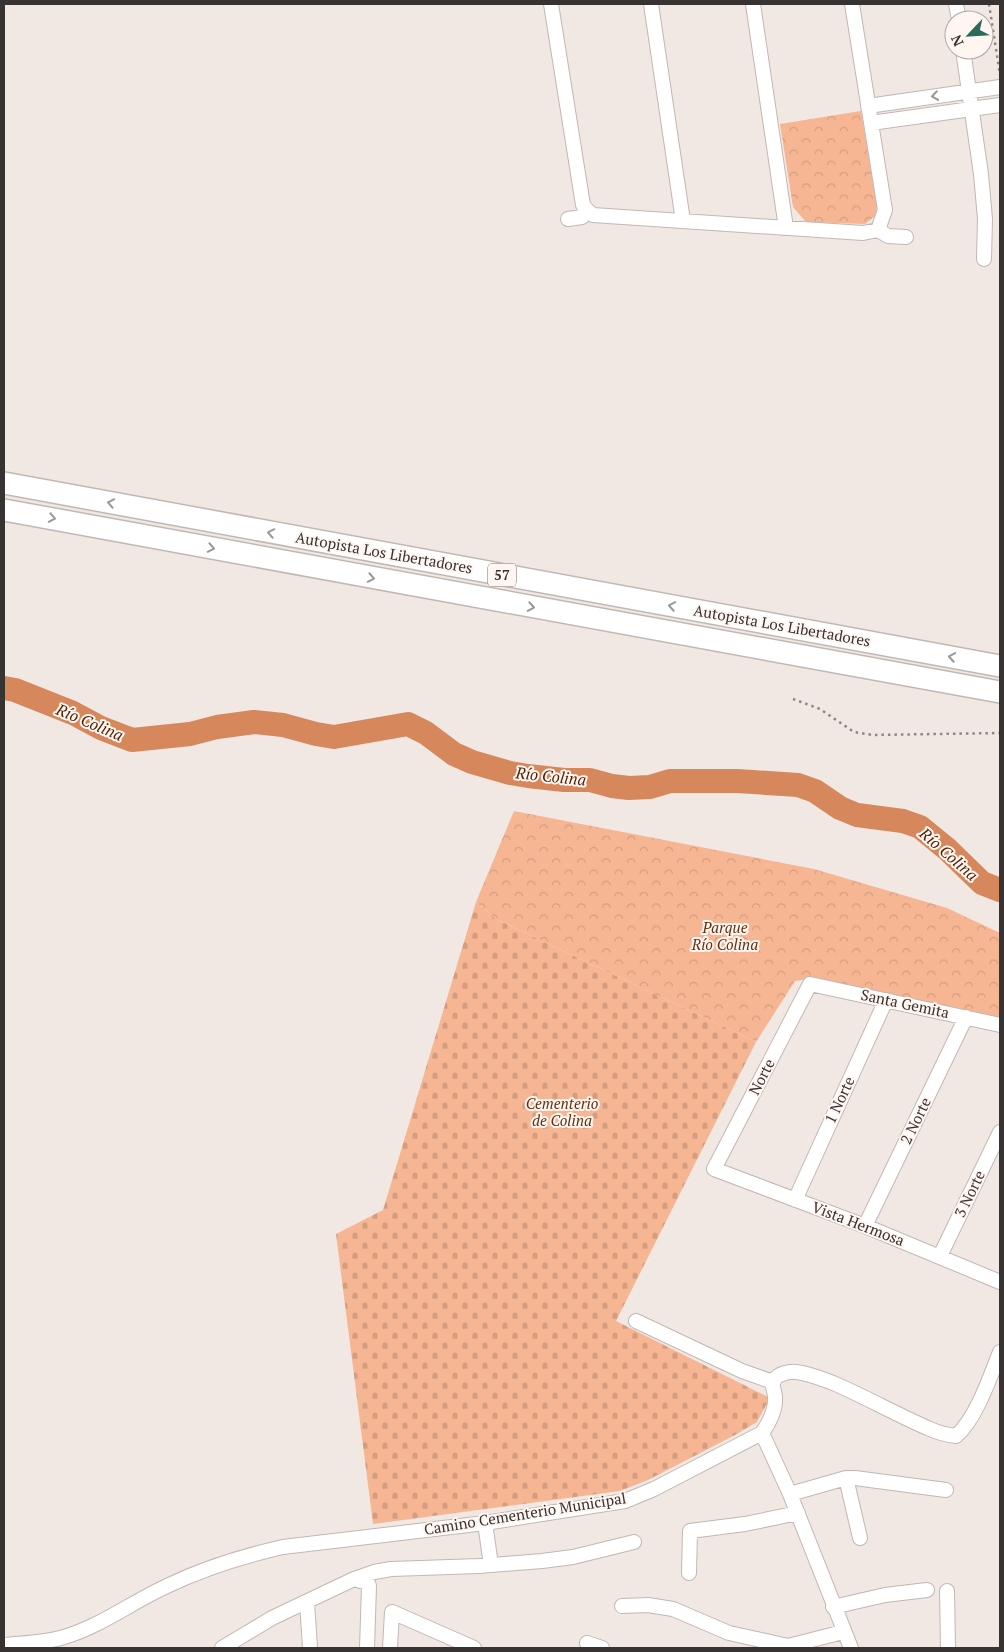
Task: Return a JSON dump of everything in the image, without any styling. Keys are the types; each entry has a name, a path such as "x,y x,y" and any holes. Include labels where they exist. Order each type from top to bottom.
{"highway":[{"name":"Autopista Los Libertadores","path":"4,483 1000,666"},
{"name":"Autopista Los Libertadores","path":"4,510 1000,692"}],"street":[{"path":"551,4 583,205 593,215 864,233 878,230 888,236 906,237"},
{"path":"651,4 683,221"},
{"path":"753,4 786,228"},
{"path":"852,4 885,210 878,230"},
{"path":"965,60 986,219 984,258"},
{"path":"868,106 1000,87"},
{"path":"871,123 1000,104"},
{"path":"568,218 582,217 588,211"},
{"name":"Santa Gemita","path":"810,984 1000,1025"},
{"name":"Norte","path":"714,1169 810,984"},
{"name":"1 Norte","path":"795,1200 886,1000"},
{"name":"2 Norte","path":"865,1226 966,1017"},
{"name":"3 Norte","path":"940,1256 1000,1132"},
{"name":"Vista Hermosa","path":"714,1169 865,1226 1000,1282"},
{"path":"636,1321 742,1371 773,1382"},
{"path":"851,1648 833,1607 798,1513 762,1433 770,1421 774,1406 773,1382 775,1378 780,1375 796,1372 823,1379 850,1390 931,1430 956,1436 964,1429 973,1414 1000,1352"},
{"name":"Camino Cementerio Municipal","path":"10,1646 46,1641 77,1633 166,1586 217,1565 261,1552 283,1547 485,1523 625,1501 654,1489 762,1433"},
{"path":"790,1494 846,1478 870,1479 946,1490"},
{"path":"846,1478 860,1538"},
{"path":"689,1573 690,1531 745,1524 798,1513"},
{"path":"485,1523 491,1565"},
{"path":"222,1648 272,1618 354,1579 374,1572 391,1569 542,1561 573,1557 634,1542"},
{"path":"354,1579 368,1583 369,1586 367,1648"},
{"path":"833,1607 884,1595 927,1590"},
{"path":"947,1590 948,1648"},
{"path":"307,1602 310,1648"},
{"path":"622,1606 648,1605 673,1610 729,1633 788,1647 844,1632"},
{"path":"390,1648 392,1612 459,1645 474,1648"},
{"path":"588,1643 602,1648"}],"path":[{"path":"989,4 1000,75"},
{"path":"793,699 820,709 854,732 873,735 1000,733"}],"green space":[{"path":"861,111 877,206 875,216 865,224 806,222 793,207 780,124"},
{"name":"Parque Río Colina","path":"514,811 814,869 947,908 1000,933 1000,1024 808,979 795,981 756,1042 496,919 476,902"},
{"name":"Cementerio de Colina","path":"476,902 496,919 756,1042 616,1321 770,1398 757,1422 648,1480 620,1491 373,1524 336,1234 383,1210"}],"waterway":[{"name":"Río Colina","path":"4,688 15,690 73,713 101,728 132,740 190,734 217,727 254,722 283,725 334,737 408,724 426,733 454,754 472,762 528,776 564,780 590,780 629,788 650,787 670,781 737,781 798,785 815,791 840,808 857,815 903,821 920,827 947,849 982,883 1000,890"}]}
